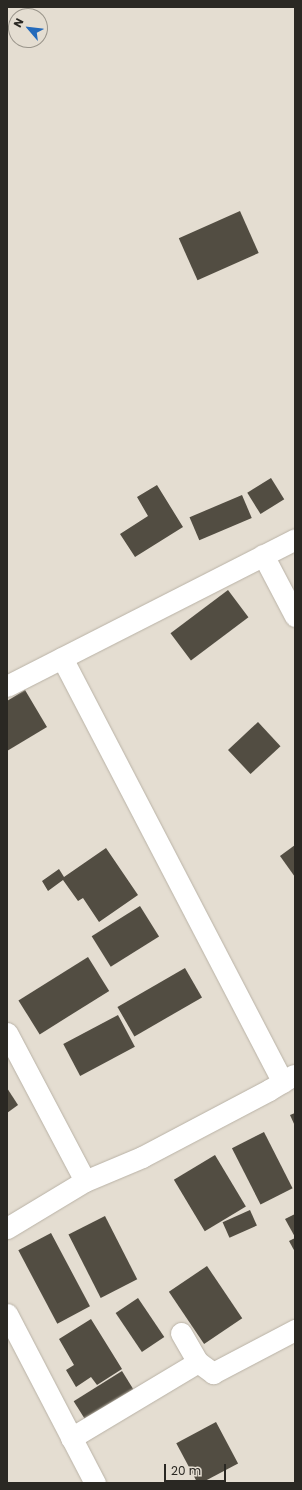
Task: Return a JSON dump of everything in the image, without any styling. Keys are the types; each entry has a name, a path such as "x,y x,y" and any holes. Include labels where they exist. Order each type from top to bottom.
{"street":[{"path":"7,686 295,539"},
{"path":"263,555 295,616"},
{"path":"7,1228 85,1181 136,1160 289,1078 62,658"},
{"path":"7,1033 85,1181"},
{"path":"7,1314 95,1483"},
{"path":"181,1333 198,1362 213,1373 295,1330"},
{"path":"71,1438 198,1362"}],"building":[{"path":"240,211 259,253 198,280 179,238"},
{"path":"271,478 284,499 261,514 247,493"},
{"path":"157,485 183,527 135,557 120,534 148,516 137,497"},
{"path":"242,495 252,518 199,540 190,517"},
{"path":"228,590 248,617 191,660 170,633"},
{"path":"25,690 47,727 7,751 7,701"},
{"path":"258,722 281,746 251,774 228,750"},
{"path":"295,845 295,877 280,856"},
{"path":"106,848 138,895 99,922 83,898 78,901 63,880 48,891 42,881 59,869 64,877"},
{"path":"140,906 159,937 111,967 92,936"},
{"path":"88,957 109,991 40,1034 18,1000"},
{"path":"185,968 202,997 134,1036 117,1007"},
{"path":"118,1015 135,1047 80,1076 63,1044"},
{"path":"7,1088 18,1105 7,1113"},
{"path":"295,1113 295,1126 290,1115"},
{"path":"264,1132 293,1188 261,1204 232,1148"},
{"path":"215,1155 246,1206 205,1231 174,1180"},
{"path":"250,1210 257,1226 230,1238 223,1222"},
{"path":"295,1214 295,1237 285,1219"},
{"path":"105,1216 137,1279 101,1298 68,1235"},
{"path":"51,1233 90,1306 57,1324 18,1250"},
{"path":"295,1238 295,1252 289,1241"},
{"path":"207,1266 242,1318 204,1344 169,1292"},
{"path":"138,1298 164,1337 142,1352 116,1313"},
{"path":"91,1319 122,1369 97,1385 91,1377 76,1387 66,1370 74,1365 59,1339"},
{"path":"122,1371 134,1390 85,1420 74,1401"},
{"path":"216,1422 238,1463 201,1483 197,1483 176,1443"}]}
